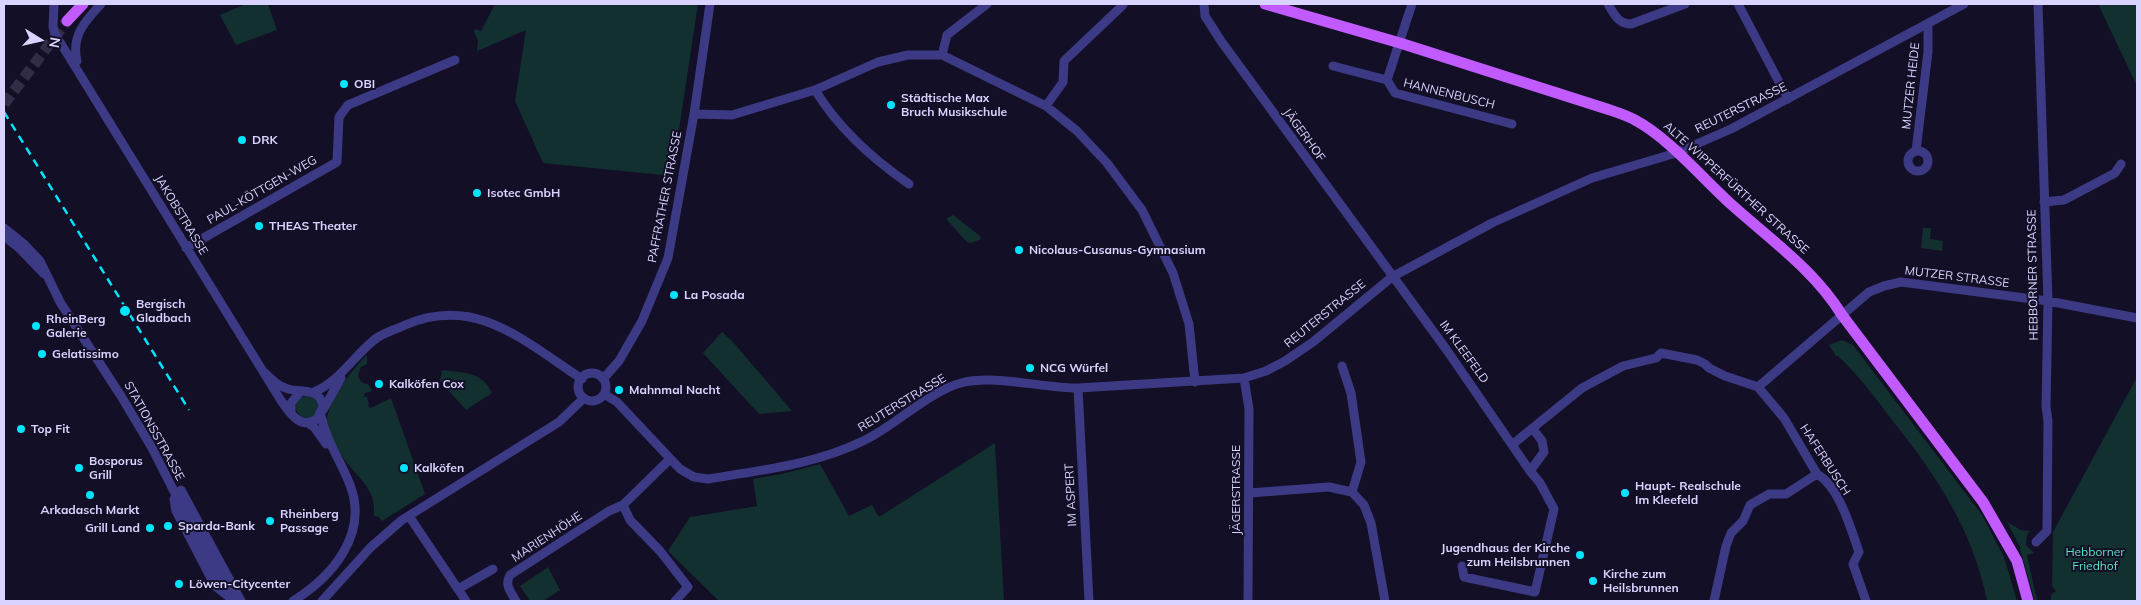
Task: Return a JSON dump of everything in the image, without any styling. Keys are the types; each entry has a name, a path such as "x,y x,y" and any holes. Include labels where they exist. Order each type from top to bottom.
{"main road":[{"path":"68,21 84,4"},
{"name":"ALTE WIPPERFÜRTHER STRASSE","path":"1265,4 1400,43 1625,116 1647,127 1733,206 1787,251 1831,297 1842,315 1983,502 2017,561 2028,601"}],"street":[{"name":"JAKOBSTRASSE","path":"54,4 53,27 55,34 280,399 299,422 308,423 314,427 338,460"},
{"name":"JAKOBSTRASSE","path":"78,69 74,50 79,29 101,4"},
{"name":"PAFFRATHER STRASSE","path":"603,379 619,361 642,321 658,287 668,258 694,114 710,4"},
{"path":"942,56 947,35 987,4"},
{"name":"JÄGERHOF","path":"1204,4 1206,16 1221,41 1392,277"},
{"name":"HANNENBUSCH","path":"1387,80 1412,4"},
{"path":"1608,4 1617,18 1625,24 1631,24 1685,4"},
{"path":"1738,4 1788,99"},
{"name":"REUTERSTRASSE","path":"604,394 617,402 680,469 694,476 708,478 799,463 836,453 864,441 931,398 958,384 988,380 1054,388 1078,388 1244,378 1285,361 1313,342 1392,277 1492,223 1546,197 1592,178 1676,153 1731,129 1964,4"},
{"name":"HEBBORNER STRASSE","path":"2036,542 2046,531 2048,301 2038,4"},
{"path":"1046,106 1063,82 1064,61 1123,5"},
{"name":"MUTZER HEIDE","path":"1916,152 1928,52 1928,24"},
{"path":"694,114 732,115 815,90 878,62 908,55 942,56 1046,106 1077,131 1106,163 1142,210 1173,273 1189,324 1195,382"},
{"name":"PAUL-KÖTTGEN-WEG","path":"186,248 337,162 339,117 348,105 455,60"},
{"name":"HANNENBUSCH","path":"1333,66 1387,80 1395,93 1512,124"},
{"path":"815,90 829,113 847,134 876,160 908,184"},
{"path":"2044,202 2064,200 2115,173 2121,164"},
{"name":"STATIONSSTRASSE","path":"4,228 36,256 60,302 134,418 178,492 191,524 231,601"},
{"name":"STATIONSSTRASSE","path":"4,236 19,248 48,278"},
{"name":"IM KLEEFELD","path":"1392,277 1513,444 1540,483 1554,509 1535,592 1464,577 1462,566"},
{"name":"MUTZER STRASSE","path":"1842,315 1869,292 1901,282 2048,301 2137,318"},
{"path":"314,392 329,385 376,338 424,318 450,315 478,317 508,330 582,378"},
{"path":"1513,444 1582,388 1623,366 1656,358 1661,354 1697,360 1725,376 1758,387 1842,315"},
{"path":"308,423 315,421 322,413 349,363"},
{"path":"1342,366 1351,393 1361,462 1352,492"},
{"name":"JAKOBSTRASSE","path":"265,373 280,386 300,392 314,392 322,402 322,413 330,444 354,496 356,517 343,556 311,590 293,601"},
{"path":"587,374 594,374 603,379 606,385 604,394 595,401 584,398 579,389 582,378 587,374"},
{"name":"JÄGERSTRASSE","path":"1244,378 1249,409 1248,601"},
{"name":"HAFERBUSCH","path":"1758,387 1784,418 1817,474 1825,478 1833,491 1859,552 1853,564 1866,601"},
{"name":"IM ASPERT","path":"1078,388 1089,601"},
{"path":"291,413 291,403 300,392"},
{"path":"322,601 371,547 409,516 559,422 584,398"},
{"path":"1530,471 1544,452 1542,441 1533,429"},
{"name":"MARIENHÖHE","path":"516,601 507,585 507,580 510,576 609,511 623,505 670,459"},
{"path":"1714,601 1726,546 1731,533 1743,521 1750,505 1769,494 1786,494 1817,474"},
{"path":"1249,493 1329,487 1352,492 1364,505 1371,523 1385,601"},
{"path":"178,492 176,511 215,586 229,597 240,601"},
{"path":"178,492 240,601"},
{"path":"623,505 630,520 660,551 688,587 675,601"},
{"path":"409,516 466,601"},
{"path":"458,589 493,569"}],"green space":[{"path":"246,4 268,4 277,30 236,45 220,15"},
{"path":"495,4 698,4 672,176 543,163 515,101 526,30 477,51 478,41 474,31 476,29 481,31"},
{"path":"2098,4 2137,4 2137,86"},
{"path":"953,215 980,236 981,239 971,243 967,242 947,220 947,218"},
{"path":"1923,228 1931,228 1930,239 1943,241 1942,251 1921,248"},
{"path":"722,332 733,342 792,411 759,414 703,353"},
{"path":"1842,340 1853,345 1982,515 2004,557 2017,601 1987,601 1981,575 1972,550 1951,504 1908,441 1866,387 1845,363 1836,356 1829,345"},
{"path":"367,355 367,364 361,367 358,376 361,382 369,385 372,391 365,393 364,397 367,397 368,406 371,408 391,398 425,494 382,521 379,517 374,516 373,500 370,493 341,455 327,421 331,404 336,395 348,377"},
{"path":"442,370 471,374 483,381 492,393 466,410 440,381"},
{"name":"Hebborner Friedhof","path":"2137,377 2137,601 2051,601 2051,595 2056,591 2052,586 2053,532"},
{"path":"307,396 315,399 318,407 315,415 307,418 299,415 296,407 299,399"},
{"path":"995,443 1004,601 719,601 668,551 690,517 757,506 753,479 820,464 849,516 872,505 879,517"},
{"path":"2007,522 2021,530 2030,531 2027,535 2026,545 2034,553 2027,555 2037,601 2035,601 2019,545"},
{"path":"548,567 560,590 543,601 530,601 520,586"}],"tunnel":[{"path":"4,104 67,21"}],"railway":[{"path":"4,112 189,410"}],"place":[{"name":"OBI","path":"344,84"},
{"name":"Städtische Max Bruch Musikschule","path":"891,105"},
{"name":"DRK","path":"242,140"},
{"name":"Isotec GmbH","path":"477,193"},
{"name":"THEAS Theater","path":"259,226"},
{"name":"Nicolaus-Cusanus-Gymnasium","path":"1019,250"},
{"name":"La Posada","path":"674,295"},
{"name":"Bergisch Gladbach","path":"125,311"},
{"name":"RheinBerg Galerie","path":"36,326"},
{"name":"Gelatissimo","path":"42,354"},
{"name":"NCG Würfel","path":"1030,368"},
{"name":"Kalköfen Cox","path":"379,384"},
{"name":"Mahnmal Nacht","path":"619,390"},
{"name":"Top Fit","path":"21,429"},
{"name":"Bosporus Grill","path":"79,468"},
{"name":"Kalköfen","path":"404,468"},
{"name":"Haupt- Realschule Im Kleefeld","path":"1625,493"},
{"name":"Arkadasch Markt","path":"90,495"},
{"name":"Rheinberg Passage","path":"270,521"},
{"name":"Sparda-Bank","path":"168,526"},
{"name":"Grill Land","path":"150,528"},
{"name":"Jugendhaus der Kirche zum Heilsbrunnen","path":"1580,555"},
{"name":"Kirche zum Heilsbrunnen","path":"1593,581"},
{"name":"Löwen-Citycenter","path":"179,584"}]}
